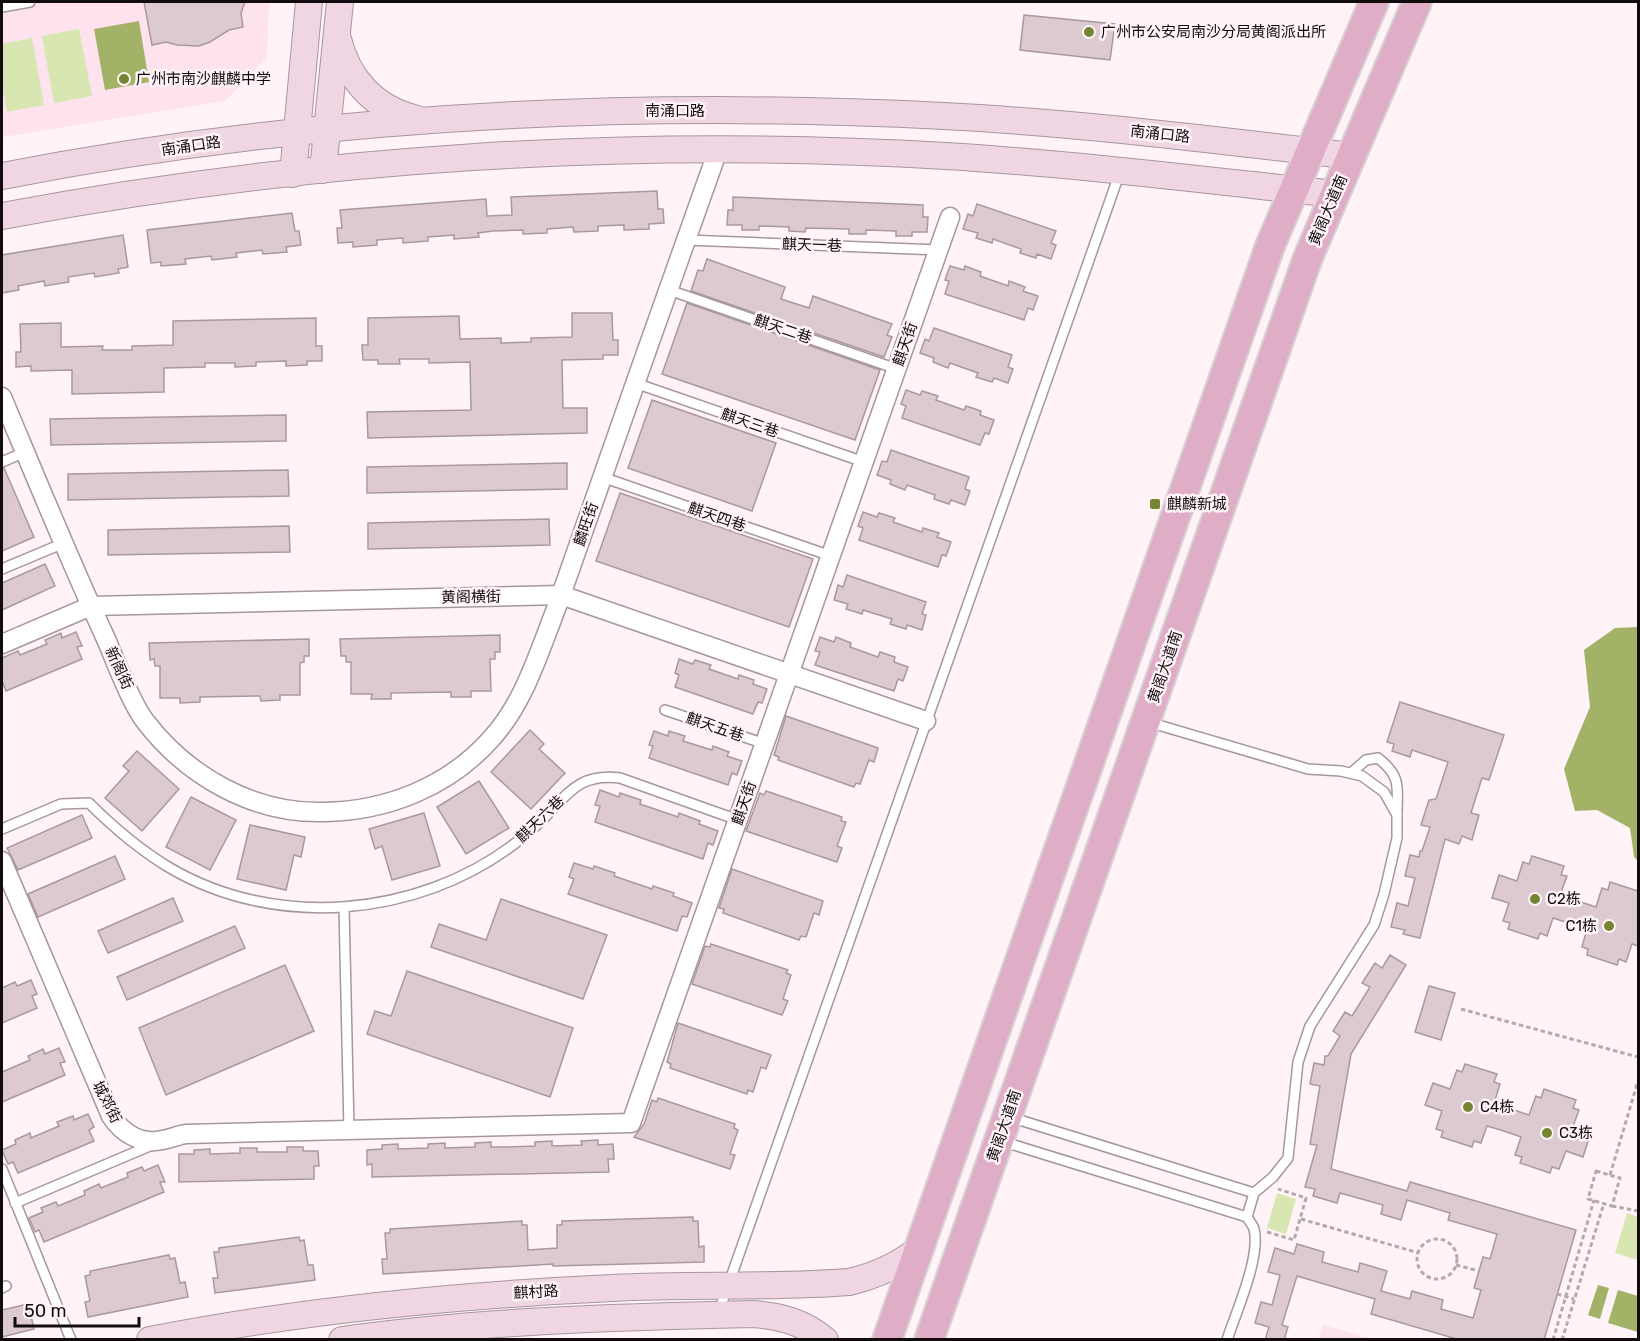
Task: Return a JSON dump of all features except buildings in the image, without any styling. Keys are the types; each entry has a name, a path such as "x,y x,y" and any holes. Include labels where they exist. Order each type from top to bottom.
{"main road":[{"path":"293,174 309,2"},
{"path":"887,1340 1270,246 1374,2"},
{"name":"黄阁大道南","path":"929,1340 1307,260 1417,2"},
{"path":"338,13 342,53 348,67 364,91 387,108 401,114 429,120 444,120"},
{"path":"323,170 338,13"},
{"name":"南涌口路","path":"2,176 125,155 297,133 444,120 637,111 843,112 1059,124 1351,156"},
{"path":"2,216 131,194 323,170 536,154 718,150 943,156 1120,170 1334,195"},
{"name":"麒村路","path":"150,1340 269,1319 442,1298 606,1288 849,1281 879,1274 918,1250"},
{"name":"麒村路","path":"342,1340 445,1328 531,1322 717,1315 774,1315 794,1321 825,1340"}],"street":[{"name":"麟旺街","path":"351,812 390,803 427,788 461,766 491,739 515,707 532,671 561,595 718,150"},
{"name":"麒天街","path":"349,1130 632,1123 951,217"},
{"name":"新阁街","path":"2,397 91,606 142,717 167,748 198,774 233,793 271,807 311,813 351,812"},
{"name":"黄阁横街","path":"2,644 91,606 561,595 926,721"},
{"name":"城郊街","path":"2,861 111,1116 122,1130 145,1140 163,1140 186,1134 349,1130"}],"lane":[{"path":"2,7 30,2"},
{"path":"717,1315 1120,170"},
{"name":"麒天一巷","path":"686,240 939,250"},
{"name":"麒天二巷","path":"669,290 897,369"},
{"name":"麒天三巷","path":"635,383 864,462"},
{"path":"2,462 25,452"},
{"name":"麒天四巷","path":"602,477 831,556"},
{"path":"2,569 64,543"},
{"name":"麒天五巷","path":"665,710 765,744"},
{"path":"1146,721 1308,769 1362,776 1384,792 1397,814"},
{"path":"1247,1217 1254,1193 1288,1158 1298,1062 1310,1026 1374,926 1384,894 1397,838 1398,783 1390,768 1378,758 1366,760 1351,773"},
{"name":"麒天六巷","path":"2,829 61,804 89,803 114,828 142,850 204,885 273,904 309,908 344,908 381,903 416,894 451,881 483,865 521,838 578,784 591,778 605,776 620,778 738,820"},
{"path":"344,908 349,1130"},
{"path":"1003,1128 1254,1193"},
{"path":"1003,1128 1247,1217 1254,1228 1253,1263 1227,1340"},
{"path":"15,1203 163,1140"},
{"path":"2,1169 71,1340"}],"path":[{"path":"1461,1009 1638,1057"},
{"path":"1610,1175 1638,1081"},
{"path":"1612,1206 1620,1178 1596,1171 1588,1199 1612,1206 1638,1211"},
{"path":"1254,1228 1294,1240 1306,1198 1263,1185"},
{"path":"1552,1340 1594,1200"},
{"path":"1562,1340 1604,1203"},
{"path":"1301,1219 1419,1253"},
{"path":"1443,1240 1454,1248 1457,1254 1456,1265 1452,1273 1434,1278 1423,1273 1419,1268 1419,1253 1424,1244 1443,1240"},
{"path":"1456,1265 1479,1271"},
{"path":"1557,1294 1574,1299"}],"shaded area":[{"name":"广州市南沙麒麟中学","path":"2,2 269,2 267,57 225,101 2,137"},
{"path":"139,21 149,82 105,90 94,29"},
{"path":"79,29 92,96 54,103 42,36"},
{"path":"32,38 44,105 7,112 2,85 2,44"},
{"path":"1638,627 1638,861 1634,857 1630,828 1597,810 1575,811 1564,769 1590,707 1584,650 1615,628"},
{"path":"1277,1193 1296,1199 1286,1234 1267,1228"},
{"path":"1627,1213 1638,1217 1638,1260 1615,1253"},
{"path":"1598,1285 1609,1288 1600,1319 1588,1315"},
{"path":"1618,1290 1638,1296 1638,1332 1608,1323"},
{"path":"1323,1325 1375,1339 1318,1339"}],"place":[{"name":"广州市公安局南沙分局黄阁派出所","path":"1089,32"},
{"name":"广州市南沙麒麟中学","path":"124,79"},
{"name":"麒麟新城","path":"1155,504"},
{"name":"C2栋","path":"1535,899"},
{"name":"C1栋","path":"1609,926"},
{"name":"C4栋","path":"1468,1107"},
{"name":"C3栋","path":"1547,1133"}]}
